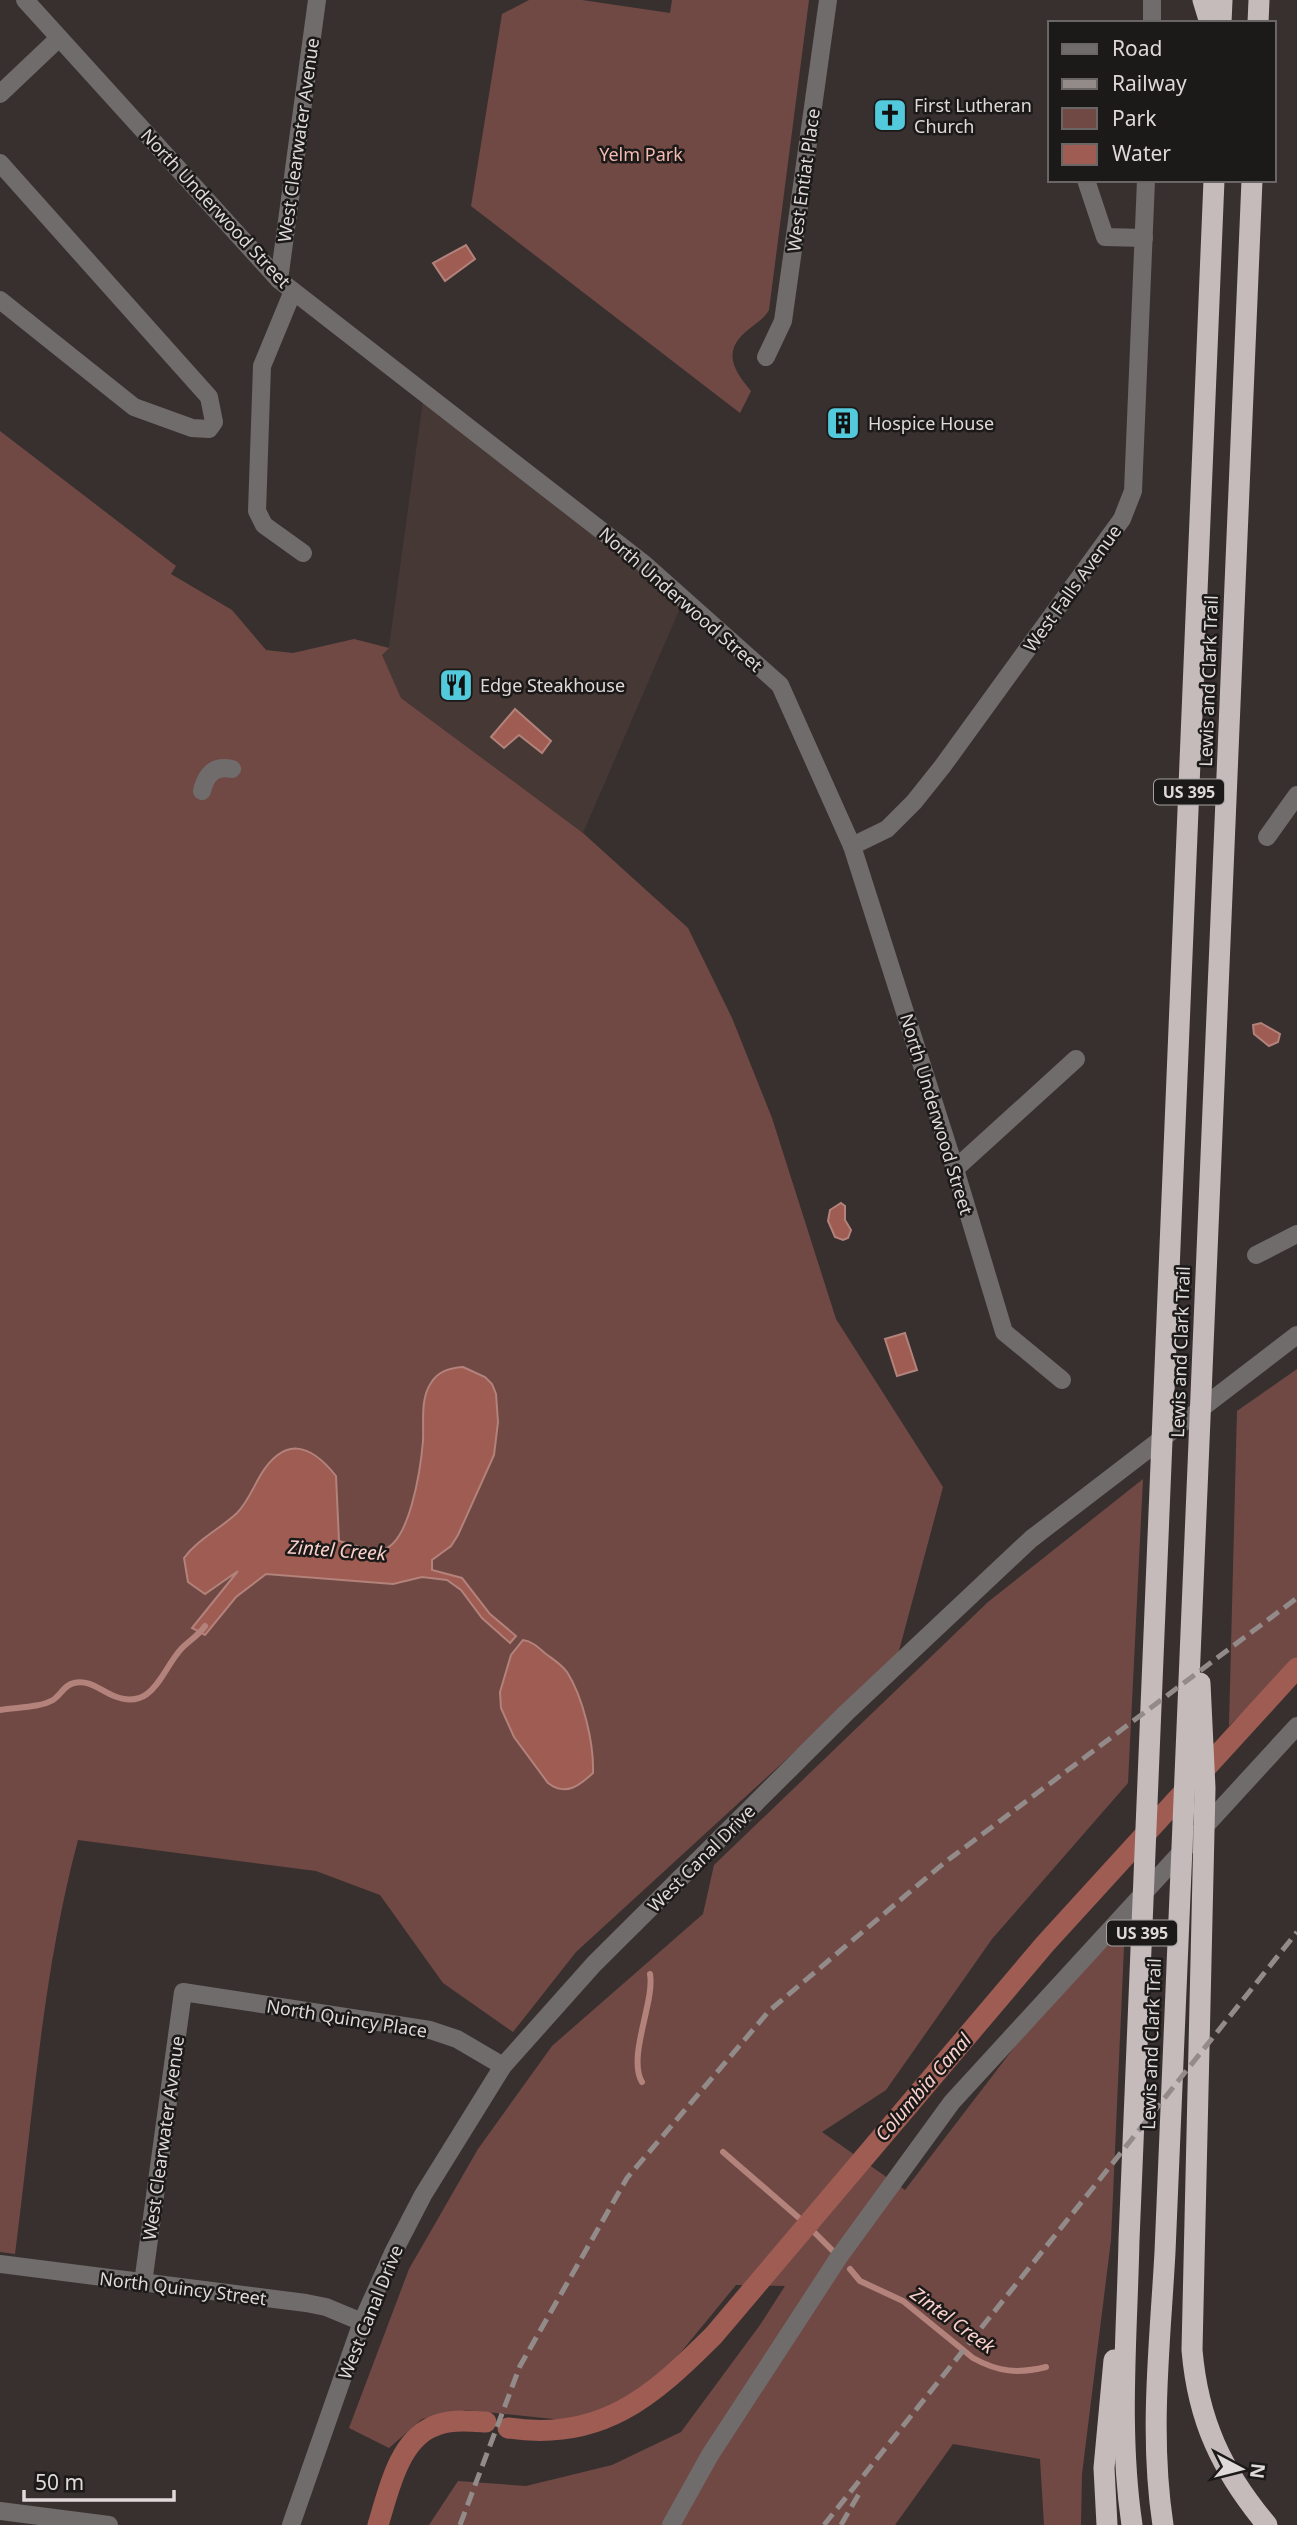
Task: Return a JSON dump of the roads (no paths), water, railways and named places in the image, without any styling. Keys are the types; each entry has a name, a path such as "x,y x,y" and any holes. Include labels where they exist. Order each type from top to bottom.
{"highway":[{"path":"1203,0 1209,21"},
{"path":"1221,21 1222,0"},
{"path":"1258,21 1259,0"},
{"name":"Lewis and Clark Trail","path":"1132,2525 1125,2468 1124,2430 1129,2240 1214,182"},
{"name":"Lewis and Clark Trail","path":"1163,2525 1155,2429 1167,2220 1252,182"},
{"path":"1192,1619 1203,1717 1205,1777 1191,2321 1194,2374 1213,2444 1224,2466 1267,2525"},
{"path":"1107,2525 1104,2468 1106,2433 1129,2240"}],"street":[{"name":"North Underwood Street","path":"24,0 286,286 643,563 780,685 852,846 1004,1332 1062,1380"},
{"name":"West Clearwater Avenue","path":"303,553 264,525 257,511 262,366 286,286 317,0"},
{"name":"West Entiat Place","path":"766,357 783,321 828,0"},
{"path":"1150,21 1153,0"},
{"path":"0,94 59,38"},
{"path":"0,163 209,397 214,422 209,429 191,428 134,407 0,300"},
{"path":"1087,182 1105,237 1144,238"},
{"name":"West Falls Avenue","path":"852,846 887,829 914,802 951,756 1122,519 1133,491 1146,182"},
{"path":"202,791 206,778 214,771 219,768 232,769"},
{"path":"1267,836 1297,795"},
{"path":"955,1169 1076,1059"},
{"path":"1256,1255 1297,1234"},
{"name":"West Canal Drive","path":"291,2525 362,2322 393,2253 423,2195 503,2066 594,1964 846,1713 1031,1539 1297,1335"},
{"path":"671,2525 710,2455 839,2257 952,2102 1297,1726"},
{"name":"West Clearwater Avenue","path":"143,2283 183,1993"},
{"name":"North Quincy Place","path":"183,1993 429,2030 457,2039 503,2066"},
{"name":"North Quincy Street","path":"0,2264 326,2307 362,2322"},
{"path":"0,2511 109,2525"}],"water":[{"path":"466,245 475,259 445,281 433,263"},
{"path":"515,709 551,741 542,753 519,735 504,748 491,737"},
{"path":"1261,1023 1280,1034 1278,1042 1269,1046 1254,1034 1253,1025"},
{"path":"841,1203 845,1206 845,1220 851,1230 848,1238 843,1240 835,1237 828,1221 830,1210"},
{"path":"905,1333 917,1370 897,1376 885,1339"},
{"path":"463,1367 485,1377 496,1394 498,1422 494,1455 458,1535 451,1546 432,1560 432,1570 462,1578 490,1614 516,1636 510,1643 482,1618 461,1590 447,1580 422,1577 393,1584 266,1574 236,1597 205,1635 192,1628 238,1571 205,1594 188,1582 184,1558 196,1545 237,1513 269,1463 278,1454 297,1449 307,1451 317,1456 336,1476 339,1541 375,1550 390,1546 399,1536 412,1504 420,1468 424,1403 428,1389 441,1373"},
{"path":"523,1640 535,1645 565,1669 583,1707 592,1748 593,1773 572,1788 561,1789 548,1783 514,1737 501,1708 500,1692 511,1655"}],"waterway":[{"name":"Zintel Creek","path":"0,1710 47,1703 68,1686 79,1682 90,1684 114,1696 139,1698 148,1694 182,1648 205,1626"},
{"name":"Columbia Canal","path":"508,2428 541,2431 571,2428 598,2421 623,2410 669,2378 714,2335 1045,1944 1297,1668"},
{"name":"Zintel Creek","path":"642,2082 638,2071 639,2044 649,1999 650,1974"},
{"name":"Zintel Creek","path":"723,2152 806,2224 838,2256"},
{"name":"Zintel Creek","path":"850,2269 860,2281 903,2301 982,2363 1008,2370 1026,2371 1046,2367"},
{"name":"Columbia Canal","path":"378,2525 396,2470 420,2434 445,2423 486,2422"}],"railway":[{"path":"460,2525 520,2366 627,2178 769,2011 944,1863 1297,1598"},
{"path":"824,2525 1297,1932"},
{"path":"841,2525 860,2492"}],"place":[{"name":"First Lutheran Church","path":"890,115"},
{"name":"Hospice House","path":"843,423"},
{"name":"Edge Steakhouse","path":"456,685"}],"park label":[{"name":"Yelm Park","path":"641,154"}]}
